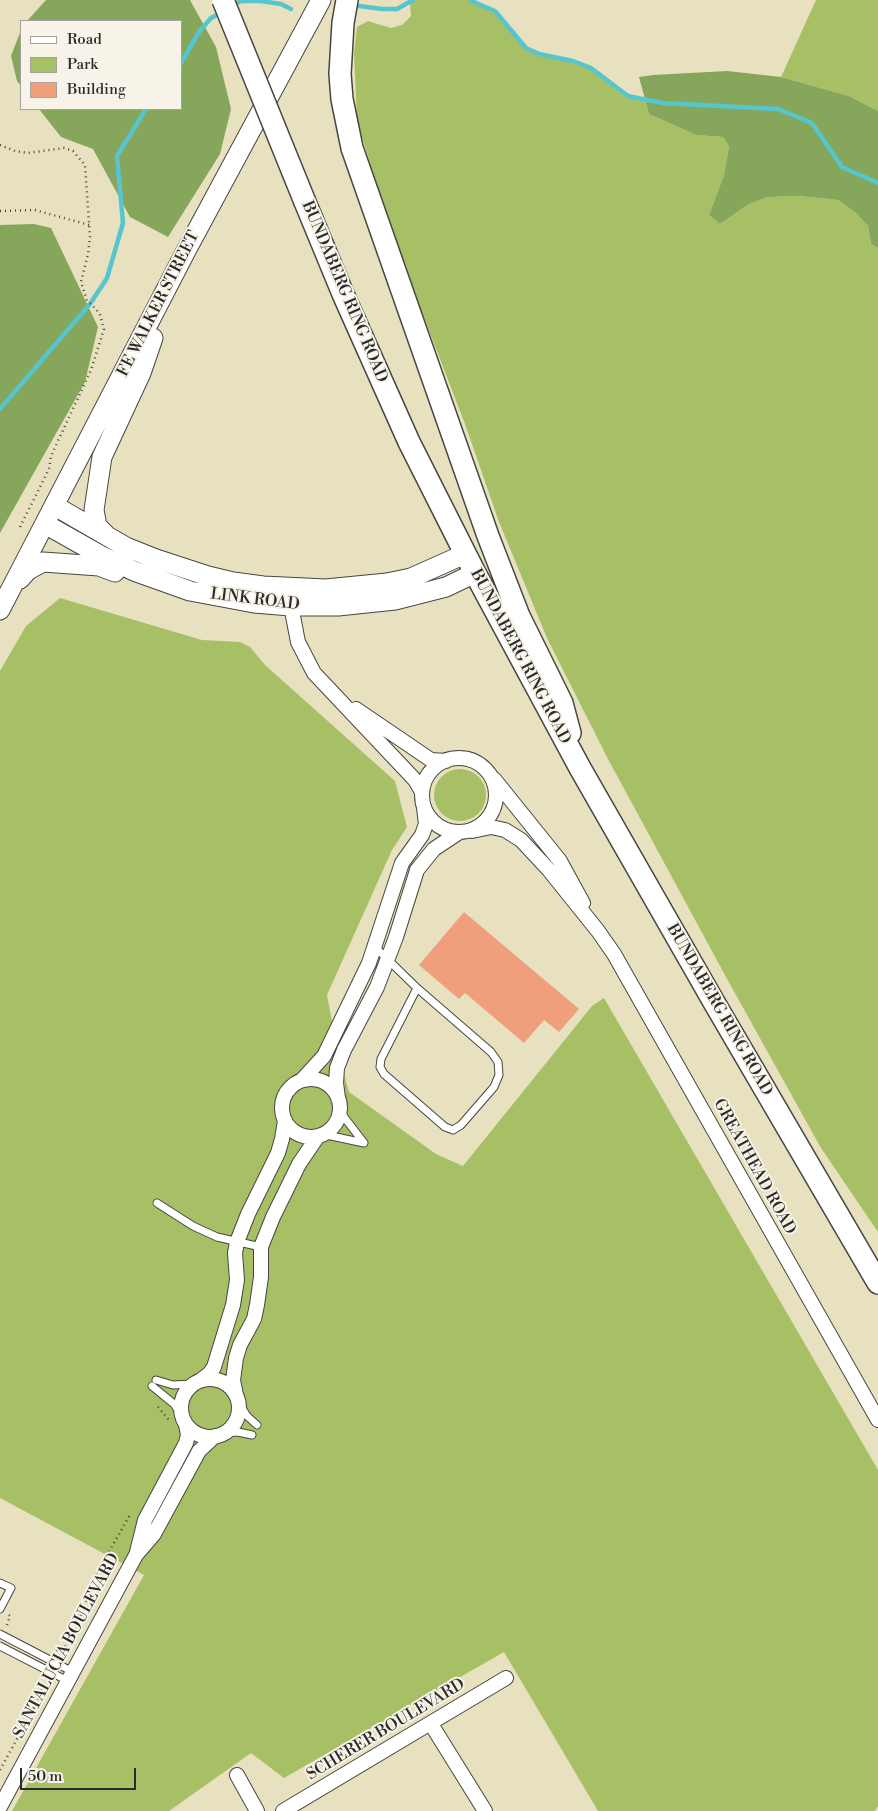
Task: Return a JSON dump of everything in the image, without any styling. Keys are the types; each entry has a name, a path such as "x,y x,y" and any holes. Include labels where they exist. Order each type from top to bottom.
{"main road":[{"name":"BUNDABERG RING ROAD","path":"224,0 343,294 409,442 470,563 580,768 720,1013 878,1283"},
{"name":"FE WALKER STREET","path":"0,610 187,249 320,0"},
{"path":"348,0 343,23 340,74 343,107 352,148 488,536 519,616 562,703 580,768"},
{"path":"107,536 97,526 94,510 102,458 141,373 172,280"},
{"name":"LINK ROAD","path":"54,506 107,536 156,559 208,576 291,597 338,606 395,600 446,587 470,563"},
{"name":"LINK ROAD","path":"45,524 100,555 134,571 190,591 254,603 291,597"},
{"path":"13,586 28,570 43,562 99,566 152,587 190,591"}],"street":[{"name":"GREATHEAD ROAD","path":"291,597 298,642 314,673 416,780 422,792 424,808 430,818 447,831 465,832 490,827 505,830 520,840 549,870 598,931 614,954 878,1420"},
{"name":"GREATHEAD ROAD","path":"330,691 431,760 466,758 484,767 541,835 560,861 598,931"},
{"path":"422,792 424,782 430,773 446,760"},
{"path":"424,808 426,824 422,834 402,863 376,948 324,1056 302,1080 290,1087 283,1100 282,1107 285,1121 296,1132 303,1135 320,1135 328,1131 338,1116 337,1068 344,1050 378,987 417,870 434,849 446,839 483,824 492,814 496,802 496,789 492,777 484,767"},
{"path":"302,1080 320,1080 334,1090 339,1103"},
{"name":"SANTALUCIA BOULEVARD","path":"136,1555 145,1520 186,1443 188,1435 180,1421 182,1399 214,1367 233,1305 237,1280 235,1252 237,1242 248,1214 278,1153 285,1121"},
{"name":"SANTALUCIA BOULEVARD","path":"0,1807 136,1555 154,1534 199,1451 236,1421 238,1412 233,1380 236,1358 254,1319 258,1304 261,1277 261,1247 273,1217 295,1173 320,1135"},
{"path":"197,1382 217,1379 231,1388 237,1399"},
{"path":"180,1421 199,1434 219,1434"},
{"name":"SCHERER BOULEVARD","path":"283,1811 506,1678"},
{"path":"431,1724 485,1811"},
{"path":"237,1775 257,1811"}],"lane":[{"path":"376,948 417,988 491,1052 498,1062 499,1075 494,1087 461,1125 453,1130 445,1127 384,1074 380,1067 381,1059 417,988"},
{"path":"320,1135 367,1144 344,1117 339,1103"},
{"path":"157,1203 206,1232 261,1247"},
{"path":"180,1421 174,1404 154,1383 197,1382"},
{"path":"237,1399 247,1416 257,1425"},
{"path":"219,1434 238,1432 252,1435"},
{"path":"0,1583 11,1588 0,1609"},
{"path":"0,1634 70,1677"},
{"path":"0,1646 70,1677"}],"path":[{"path":"0,145 28,154 64,148 73,151 85,165 89,225 88,254 82,282 87,300 100,315 104,329 91,370 51,456 49,469 20,527 26,530"},
{"path":"0,211 35,210 89,225"},
{"path":"156,1405 180,1421"},
{"path":"54,1651 66,1646 76,1628 97,1573 133,1509"},
{"path":"0,1770 42,1694 40,1677 42,1672"}],"green space":[{"path":"46,0 190,0 216,47 231,109 220,154 168,237 130,217 93,149 61,137 40,110 182,110 182,20 28,20"},
{"path":"413,0 471,0 495,11 526,48 539,54 573,61 591,68 628,96 645,100 649,114 696,135 723,137 729,146 724,175 709,215 720,224 749,204 768,197 799,196 838,200 856,213 868,226 871,244 878,248 878,1232 821,1148 608,759 547,638 499,522 465,424 388,224 357,120 354,53 357,27 368,21 391,28 402,25 411,16 410,3"},
{"path":"816,0 878,0 878,111 849,96 781,77"},
{"path":"20,33 20,85 17,81 11,56"},
{"path":"727,71 781,77 849,96 878,111 878,248 871,244 868,226 856,213 838,200 799,196 768,197 749,204 720,224 709,215 724,175 729,146 723,137 696,135 649,114 639,77"},
{"path":"34,224 51,228 98,327 85,382 0,533 0,225"},
{"path":"60,598 202,640 240,642 250,647 265,665 395,781 407,827 392,850 327,995 338,1053 349,1092 436,1154 463,1166 592,1006 604,998 878,1470 878,1806 875,1811 598,1811 504,1652 284,1778 251,1753 169,1811 12,1811 144,1575 0,1498 0,671 26,626"},
{"path":"460,769 470,771 478,777 484,785 486,795 484,805 478,813 470,819 460,821 450,819 442,813 436,805 434,795 436,785 442,777 450,771"}],"building":[{"path":"464,912 579,1009 559,1032 544,1020 524,1043 465,993 459,999 419,965"}],"waterway":[{"path":"359,6 397,9 413,0"},
{"path":"471,0 495,11 526,48 539,54 573,61 591,68 628,96 662,103 778,109 812,123 842,167 878,183"},
{"path":"233,5 241,1 261,1 281,4 291,9"},
{"path":"182,61 199,32 211,18 222,12"},
{"path":"0,409 90,304 107,278 123,223 117,156 145,110"}]}
